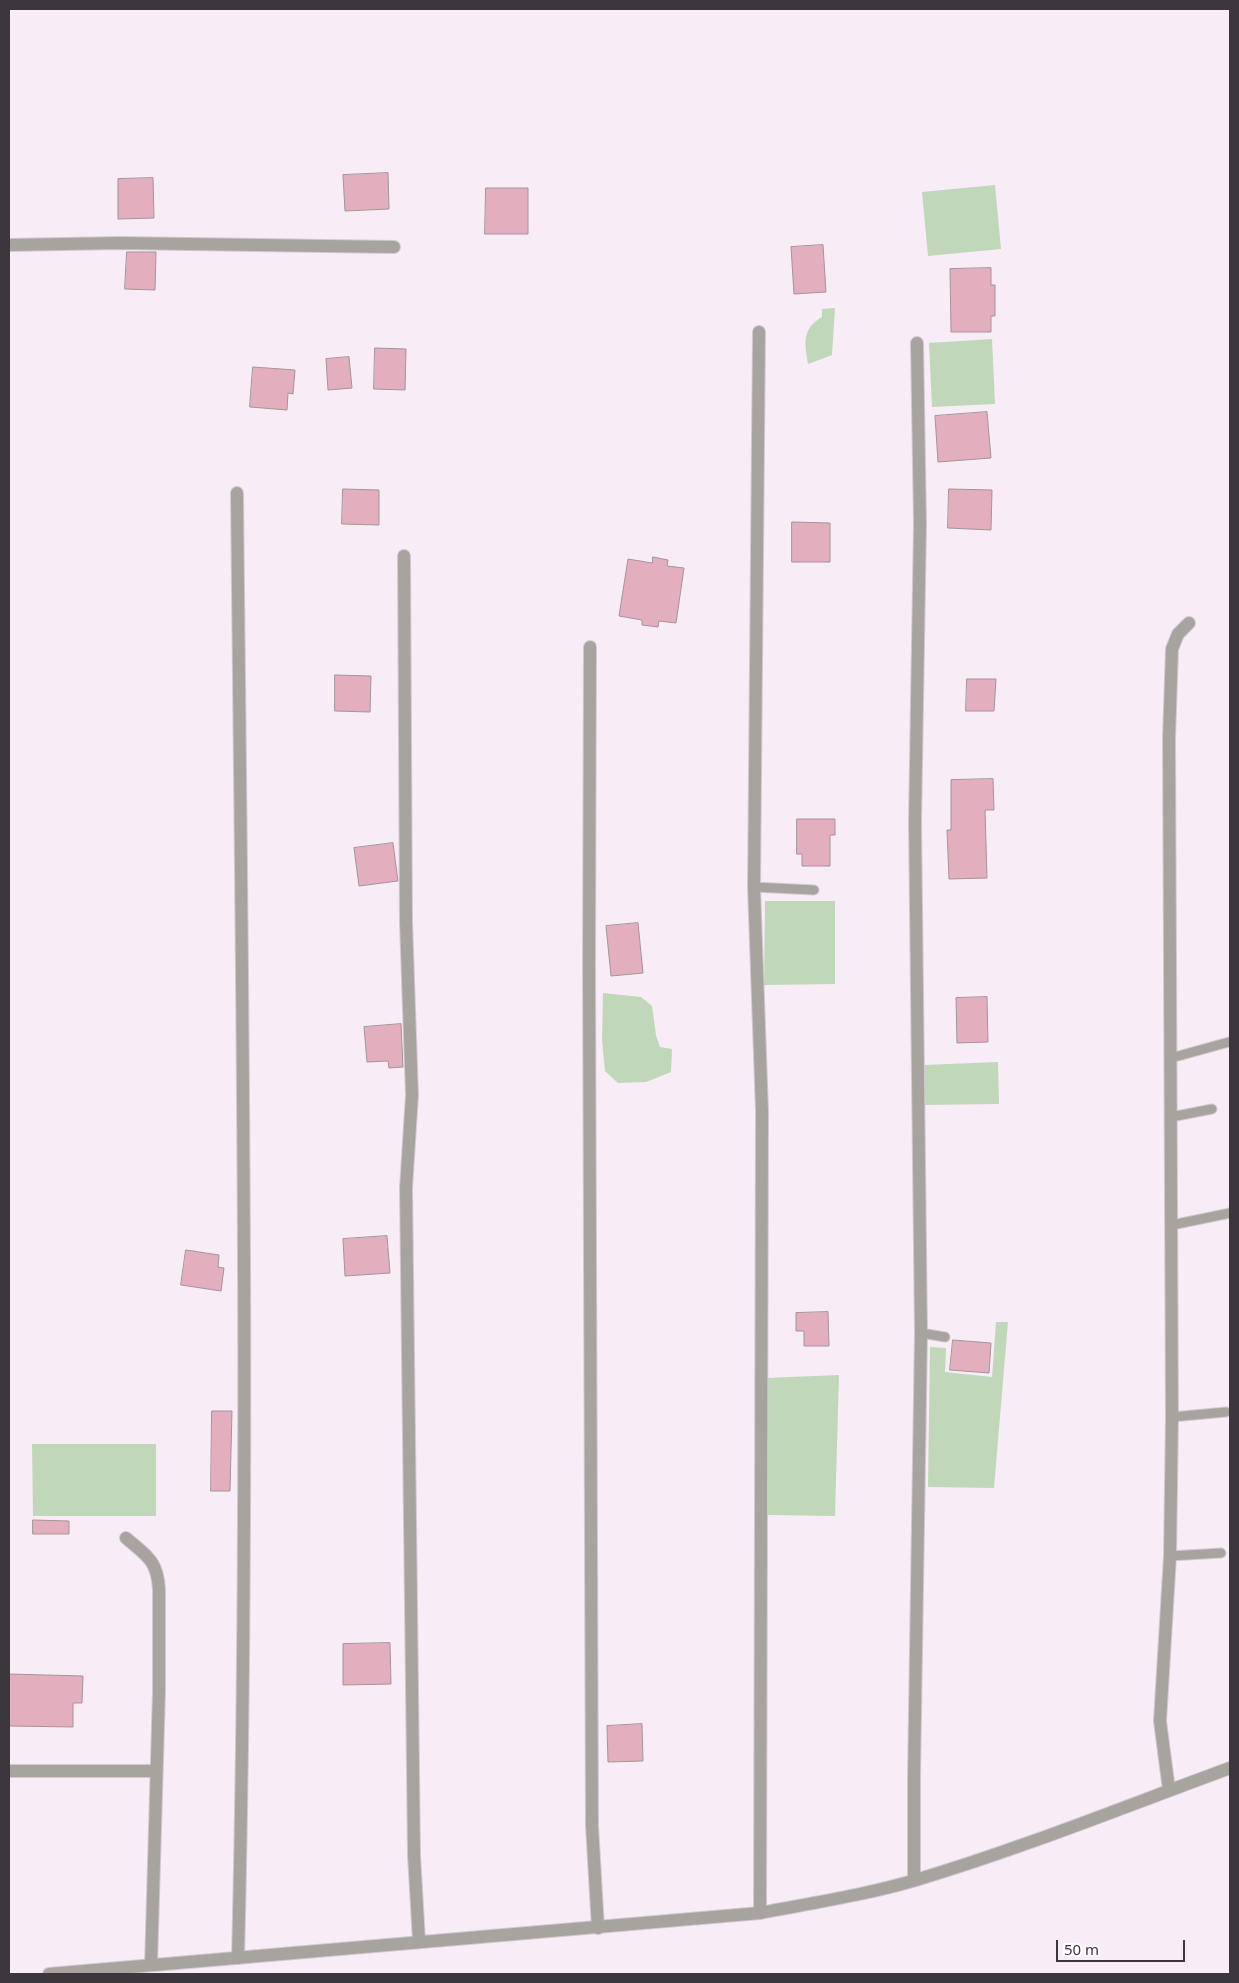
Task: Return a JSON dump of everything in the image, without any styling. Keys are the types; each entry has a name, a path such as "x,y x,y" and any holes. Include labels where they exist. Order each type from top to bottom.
{"street":[{"path":"9,245 120,243 394,247"},
{"path":"759,332 754,887 762,1111 760,1913"},
{"path":"914,1880 921,1333 915,822 920,524 917,343"},
{"path":"237,492 246,1382 243,1757 238,1958"},
{"path":"404,556 406,922 412,1095 406,1188 414,1855 419,1941"},
{"path":"1169,1790 1160,1720 1170,1556 1172,1417 1169,738 1172,649 1178,634 1189,622"},
{"path":"590,647 589,983 592,1826 598,1928"},
{"path":"126,1538 150,1559 158,1573 159,1691 150,1965"},
{"path":"49,1974 760,1913 840,1898 914,1880 1001,1853 1230,1768"},
{"path":"9,1771 156,1772"}],"lane":[{"path":"754,887 814,890"},
{"path":"1171,1058 1229,1042"},
{"path":"1171,1117 1212,1109"},
{"path":"1172,1225 1230,1213"},
{"path":"921,1333 945,1337"},
{"path":"1172,1417 1226,1412"},
{"path":"1170,1556 1221,1553"}],"green space":[{"path":"995,185 1001,249 928,256 922,192"},
{"path":"835,308 832,355 808,364 806,338 808,332 815,322 822,317 822,309"},
{"path":"992,339 995,404 932,407 929,343"},
{"path":"765,901 835,901 835,984 764,985"},
{"path":"603,993 641,997 652,1006 656,1035 660,1047 672,1049 671,1072 646,1082 618,1083 605,1071 602,1040"},
{"path":"998,1062 999,1104 924,1105 924,1065"},
{"path":"996,1322 1008,1322 994,1488 928,1487 930,1347 946,1348 945,1372 992,1377"},
{"path":"839,1375 835,1516 768,1515 766,1378"},
{"path":"32,1444 156,1444 156,1516 33,1516"}],"building":[{"path":"388,173 389,209 345,211 343,175"},
{"path":"153,178 154,218 118,219 118,179"},
{"path":"486,188 528,188 528,234 485,234"},
{"path":"823,245 826,292 794,294 791,247"},
{"path":"127,252 156,252 155,290 125,289"},
{"path":"991,268 991,285 995,285 995,316 991,316 991,332 951,332 950,269"},
{"path":"375,348 406,349 405,390 374,389"},
{"path":"349,357 352,388 328,390 326,359"},
{"path":"253,367 295,370 293,394 288,393 287,410 250,407"},
{"path":"987,412 991,458 938,462 935,416"},
{"path":"343,489 379,490 379,525 342,524"},
{"path":"949,489 992,490 991,530 948,528"},
{"path":"792,522 830,523 830,562 792,562"},
{"path":"653,557 668,560 667,566 684,568 676,623 659,621 658,627 642,625 642,620 619,616 628,559 652,563"},
{"path":"335,675 371,676 370,712 335,711"},
{"path":"967,679 996,679 994,711 966,711"},
{"path":"993,779 994,810 985,810 987,878 949,879 947,830 951,830 951,780"},
{"path":"797,819 835,819 835,835 830,835 830,866 802,866 802,854 797,854"},
{"path":"393,843 398,881 359,886 354,848"},
{"path":"638,923 643,973 611,976 606,926"},
{"path":"987,997 988,1042 957,1043 956,998"},
{"path":"401,1024 403,1067 389,1068 388,1061 367,1062 364,1027"},
{"path":"387,1236 390,1273 345,1276 343,1239"},
{"path":"186,1250 219,1255 218,1267 224,1268 221,1291 181,1285"},
{"path":"828,1312 829,1346 804,1346 804,1331 796,1331 796,1313"},
{"path":"953,1340 991,1343 989,1373 950,1370"},
{"path":"212,1411 232,1411 230,1491 211,1491"},
{"path":"33,1520 69,1521 69,1534 33,1534"},
{"path":"390,1643 391,1684 343,1685 343,1644"},
{"path":"9,1674 83,1676 82,1703 73,1703 73,1727 9,1726"},
{"path":"642,1724 643,1761 608,1762 607,1726"}]}
